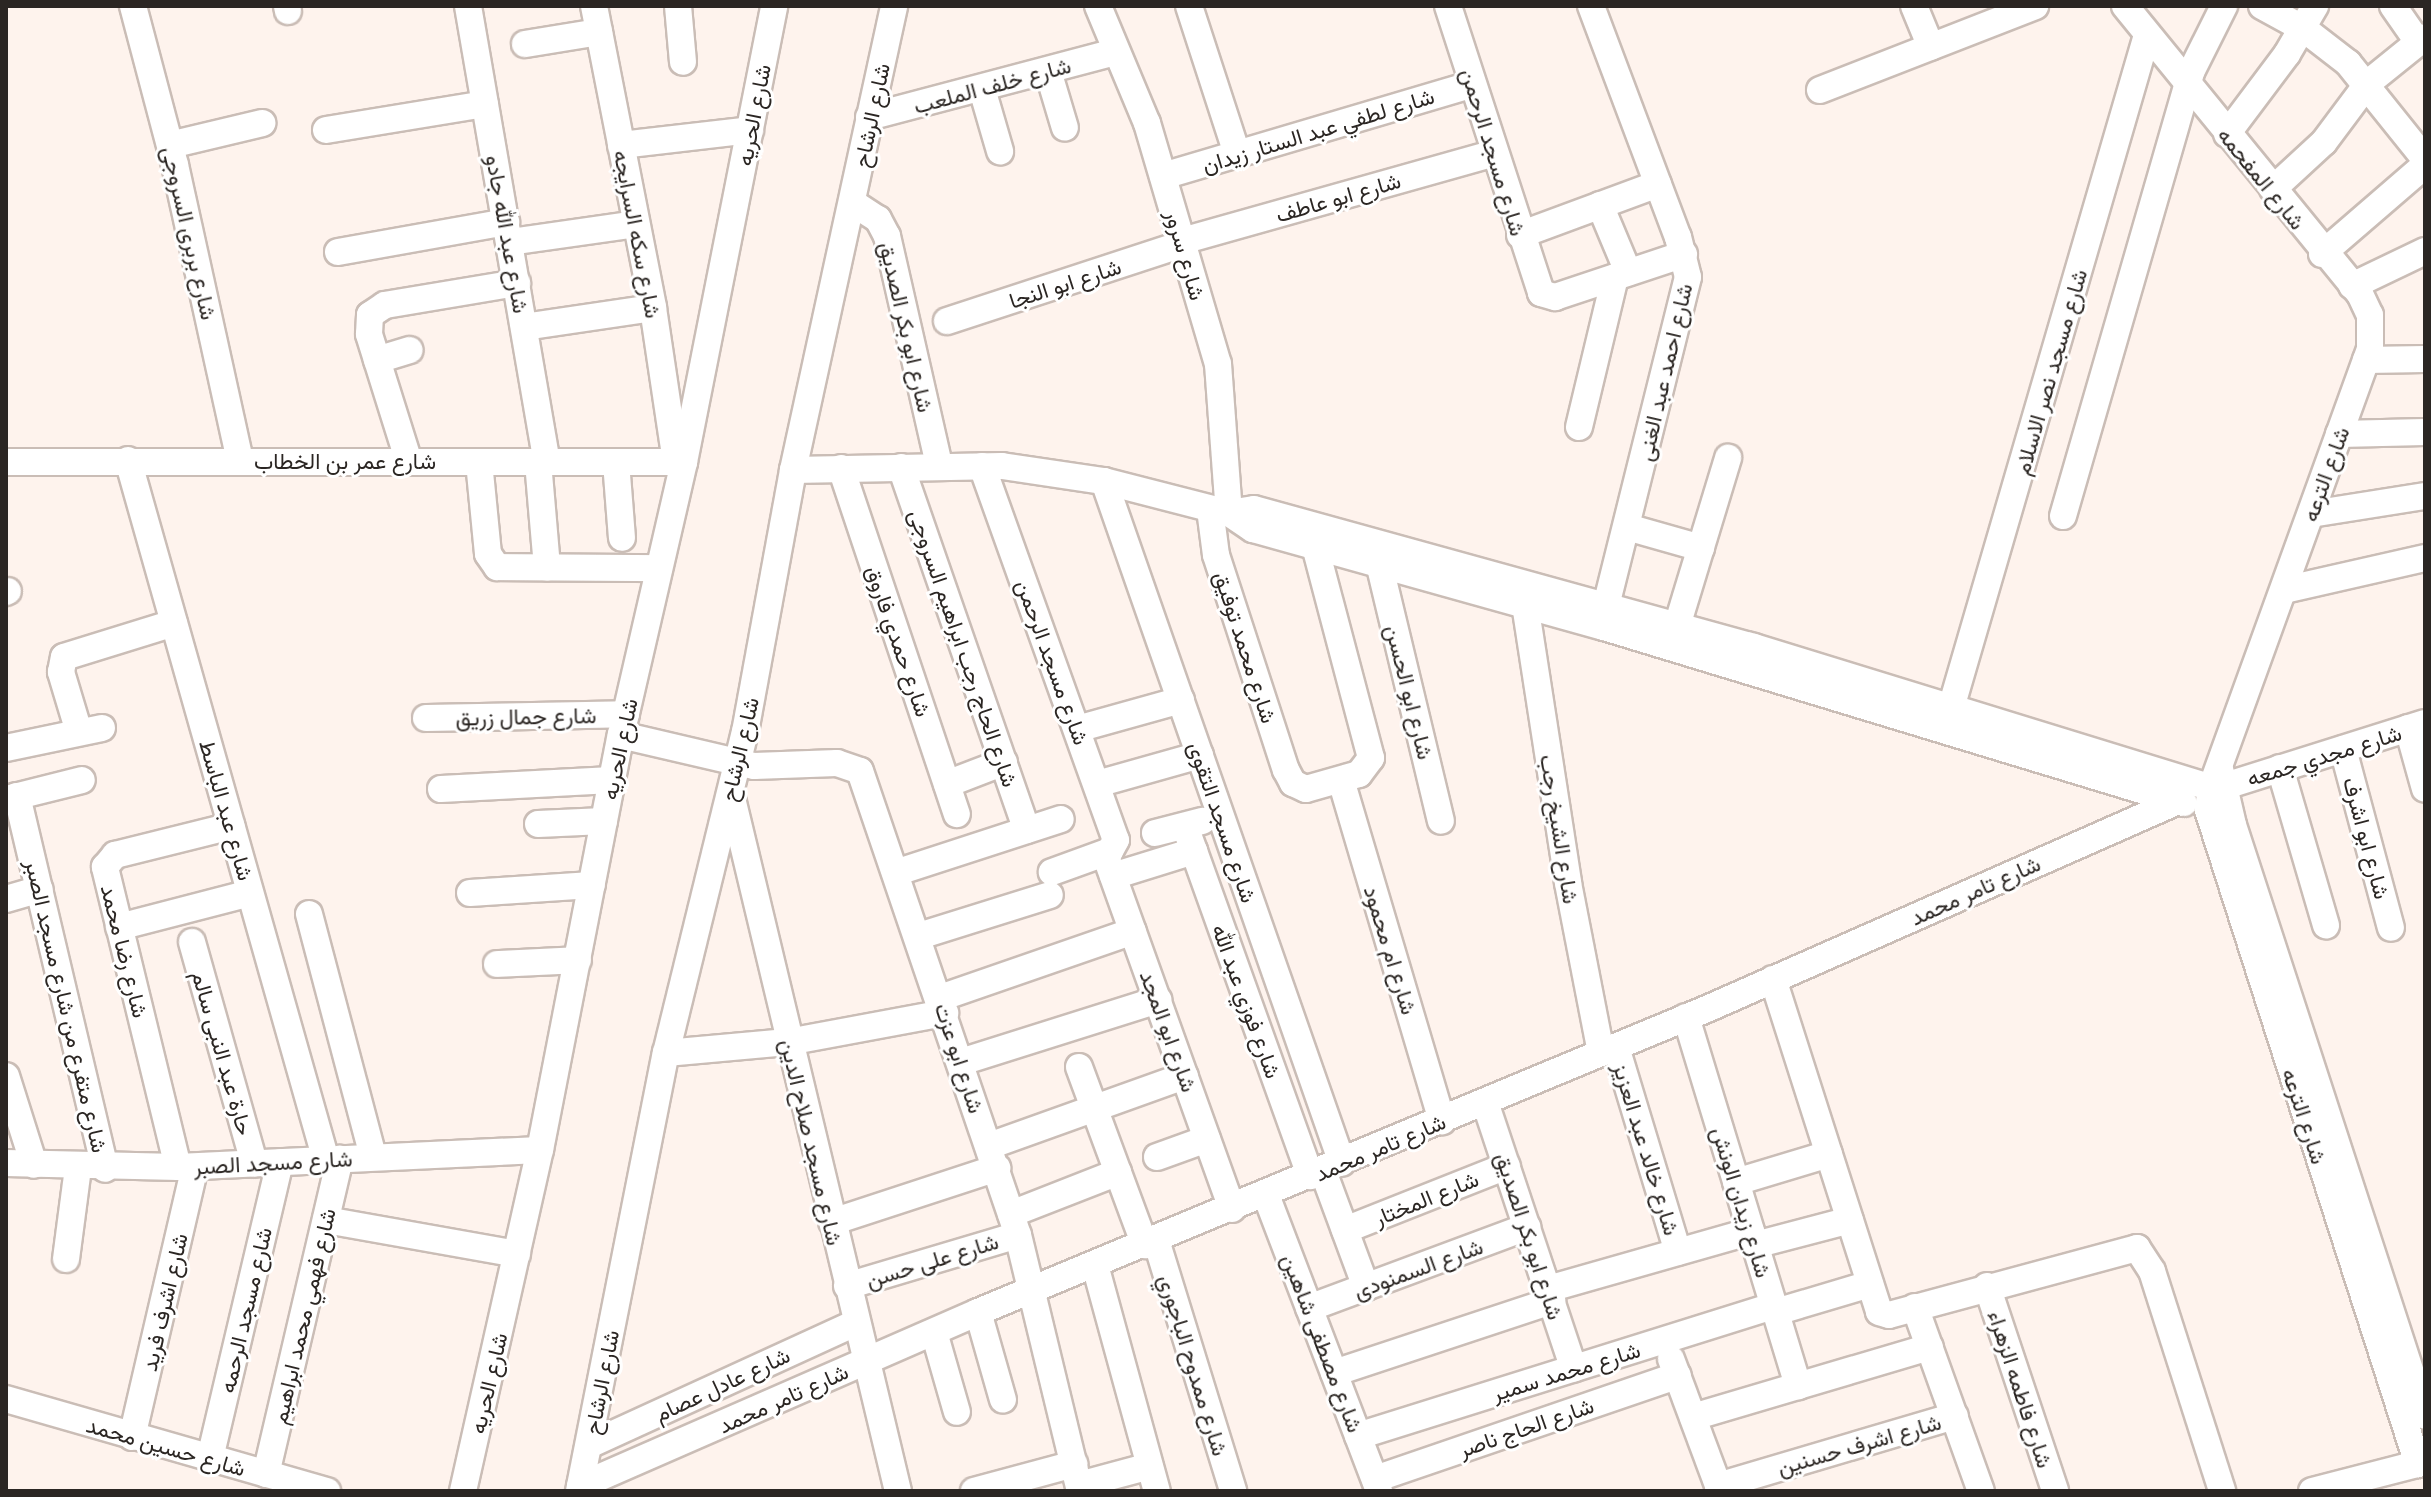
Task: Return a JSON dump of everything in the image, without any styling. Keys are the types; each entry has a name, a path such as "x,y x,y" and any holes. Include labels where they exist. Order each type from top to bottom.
{"street":[{"name":"شارع بربرى السروجى","path":"133,6 170,145 240,461"},
{"name":"شارع عبد الله جادو","path":"468,6 524,327 542,462 547,568"},
{"name":"شارع سكه السرايجه","path":"594,6 680,462"},
{"path":"678,6 683,62"},
{"name":"شارع الحريه","path":"463,1491 540,1150 612,780 627,729 774,6"},
{"name":"شارع الرشاح","path":"580,1489 666,1053 731,792 729,757 894,6"},
{"name":"شارع سرور","path":"1098,6 1143,113 1222,384 1220,511"},
{"path":"1189,6 1237,154"},
{"name":"شارع مسجد الرحمن","path":"1448,6 1520,235 1543,296 1555,297 1622,274"},
{"name":"شارع احمد عبد الغنى","path":"1591,6 1684,254 1686,297 1606,607"},
{"path":"1914,6 1931,47"},
{"path":"1820,90 2035,6"},
{"path":"2063,516 2188,85 2224,6"},
{"path":"2262,6 2309,17 2421,148 2322,254"},
{"path":"2273,189 2324,142 2368,83 2422,39 2393,6"},
{"name":"شارع المفحمه","path":"2129,8 2147,35 2322,254 2366,304 2372,326 2366,360"},
{"path":"2227,134 2309,17"},
{"path":"525,44 599,32"},
{"name":"شارع مسجد نصر الاسلام","path":"1951,708 2147,35"},
{"name":"شارع خلف الملعب","path":"869,117 1115,52"},
{"path":"1048,71 1065,128"},
{"name":"شارع لطفي عبد الستار زيدان","path":"1163,176 1473,84"},
{"path":"982,89 1000,151"},
{"path":"326,130 485,104"},
{"path":"170,145 262,123"},
{"path":"621,145 750,130"},
{"name":"شارع ابو عاطف","path":"1182,243 1495,153"},
{"path":"1520,235 1658,184"},
{"name":"شارع ابو بكر الصديق","path":"853,203 878,219 887,236 939,465"},
{"path":"1579,427 1622,274 1600,205"},
{"path":"338,252 508,232 636,224"},
{"name":"شارع ابو النجا","path":"947,321 1182,243"},
{"path":"2352,286 2425,251"},
{"path":"1622,274 1684,254"},
{"path":"409,462 368,321 379,307 517,283"},
{"path":"524,327 653,308"},
{"path":"377,360 409,350"},
{"path":"2366,360 2425,359"},
{"name":"شارع الترعه","path":"2366,360 2215,788 2422,1463"},
{"path":"2339,434 2425,432"},
{"path":"1677,626 1728,458"},
{"name":"شارع عبد الباسط","path":"128,460 250,893 333,1159"},
{"name":"شارع عمر بن الخطاب","path":"6,462 680,462"},
{"path":"479,462 493,564 547,568 659,568"},
{"path":"616,462 622,538"},
{"path":"793,470 982,466 1104,481 1220,511 1253,529 1525,604 2178,801 2215,788"},
{"name":"شارع مسجد الرحمن","path":"982,466 1116,840 1109,865"},
{"name":"شارع الحاج رجب ابراهيم السروجى","path":"901,467 1027,830"},
{"name":"شارع حمدي فاروق","path":"841,468 957,814"},
{"name":"شارع مسجد التقوى","path":"1104,481 1221,817 1325,1170"},
{"path":"2311,514 2425,496"},
{"path":"1220,511 1254,509 1677,626 2215,788"},
{"name":"شارع محمد توفيق","path":"1220,511 1216,555 1293,783 1306,789 1341,780"},
{"path":"1627,527 1701,548"},
{"path":"1315,546 1371,750 1369,765 1341,780"},
{"path":"2284,590 2425,558"},
{"name":"شارع ابو الحسن","path":"1379,563 1441,821"},
{"name":"شارع الشيخ رجب","path":"1525,604 1568,883 1609,1050"},
{"path":"6,748 90,730 61,672 64,657 174,623"},
{"path":"1077,729 1181,700"},
{"name":"شارع جمال زريق","path":"426,718 627,729 729,757"},
{"path":"2416,726 2425,789"},
{"name":"شارع مجدي جمعه","path":"2215,788 2416,726"},
{"name":"شارع ابو اشرف","path":"2343,749 2391,928"},
{"path":"1097,784 1200,755"},
{"name":"شارع ابو عزت","path":"729,757 781,768 837,763 860,771 898,872 1014,1224 1078,1480"},
{"path":"947,784 1004,762"},
{"path":"2280,768 2326,925"},
{"path":"12,798 82,780"},
{"path":"441,789 612,780"},
{"name":"شارع ام محمود","path":"1341,780 1442,1121"},
{"name":"شارع الترعه","path":"2215,788 2425,1416"},
{"name":"شارع مسجد صلاح الدين","path":"731,792 864,1362 898,1491"},
{"name":"شارع متفرع من شارع مسجد الصبر","path":"12,798 40,889 92,1169"},
{"name":"شارع تامر محمد","path":"580,1489 978,1312 1609,1050 2178,801"},
{"path":"919,936 1051,884 1189,838 1221,817"},
{"path":"898,872 1061,819"},
{"path":"538,824 604,821"},
{"name":"شارع رضا محمد","path":"187,1167 105,870 108,859 231,826"},
{"path":"1155,833 1189,838"},
{"name":"شارع فوزي عبد الله","path":"1189,838 1325,1170"},
{"name":"شارع ابو المجد","path":"1109,865 1232,1209"},
{"path":"470,893 592,885"},
{"path":"6,899 40,889"},
{"path":"119,927 250,893"},
{"path":"309,914 373,1157"},
{"path":"666,1053 788,1042 942,1006 1133,931"},
{"name":"حارة عبد النبى سالم","path":"192,942 267,1162"},
{"path":"497,964 578,960"},
{"path":"1773,979 1882,1314 2123,1248 2142,1252 2222,1491"},
{"path":"961,1062 1158,1000"},
{"name":"شارع زيدان الونش","path":"1686,1017 1798,1386"},
{"name":"شارع خالد عبد العزيز","path":"1609,1050 1678,1252"},
{"name":"شارع ممدوح الباجوري","path":"1079,1067 1118,1172 1150,1242 1233,1491"},
{"path":"6,1076 34,1165"},
{"path":"832,1222 993,1157 1094,1108 1185,1076"},
{"name":"شارع ابو بكر الصديق","path":"1485,1102 1574,1369"},
{"path":"1157,1157 1207,1139"},
{"name":"شارع مسجد الصبر","path":"6,1163 92,1169 187,1167 540,1150"},
{"path":"1736,1182 1829,1154"},
{"name":"شارع فهمي محمد ابراهيم","path":"266,1474 326,1220 333,1159"},
{"name":"شارع مسجد الرحمه","path":"210,1458 267,1162"},
{"name":"شارع المختار","path":"1345,1230 1507,1166"},
{"name":"شارع اشرف فريد","path":"132,1437 187,1167"},
{"path":"66,1259 92,1169"},
{"path":"1325,1170 1366,1287"},
{"name":"شارع على حسن","path":"847,1286 1014,1224 1118,1172"},
{"name":"شارع مصطفى شاهين","path":"1266,1195 1377,1485"},
{"path":"326,1220 517,1254"},
{"path":"1334,1373 1678,1252 1850,1220"},
{"name":"شارع السمنودى","path":"1309,1308 1527,1227"},
{"path":"974,1491 1078,1480 1153,1478 1095,1265"},
{"name":"شارع محمد سمير","path":"1358,1436 1665,1340 1870,1284"},
{"name":"شارع فاطمه الزهراء","path":"1987,1286 2055,1491"},
{"path":"1915,1307 1981,1491"},
{"path":"978,1312 1003,1400"},
{"name":"شارع عادل عصام","path":"589,1445 855,1323"},
{"path":"934,1332 957,1412"},
{"path":"1665,1340 1719,1488"},
{"path":"1693,1417 1930,1347"},
{"name":"شارع الحاج ناصر","path":"1377,1485 1678,1375"},
{"name":"شارع حسين محمد","path":"6,1399 327,1491"},
{"name":"شارع اشرف حسنين","path":"1719,1488 1955,1416"},
{"path":"2312,1491 2422,1463"}]}
